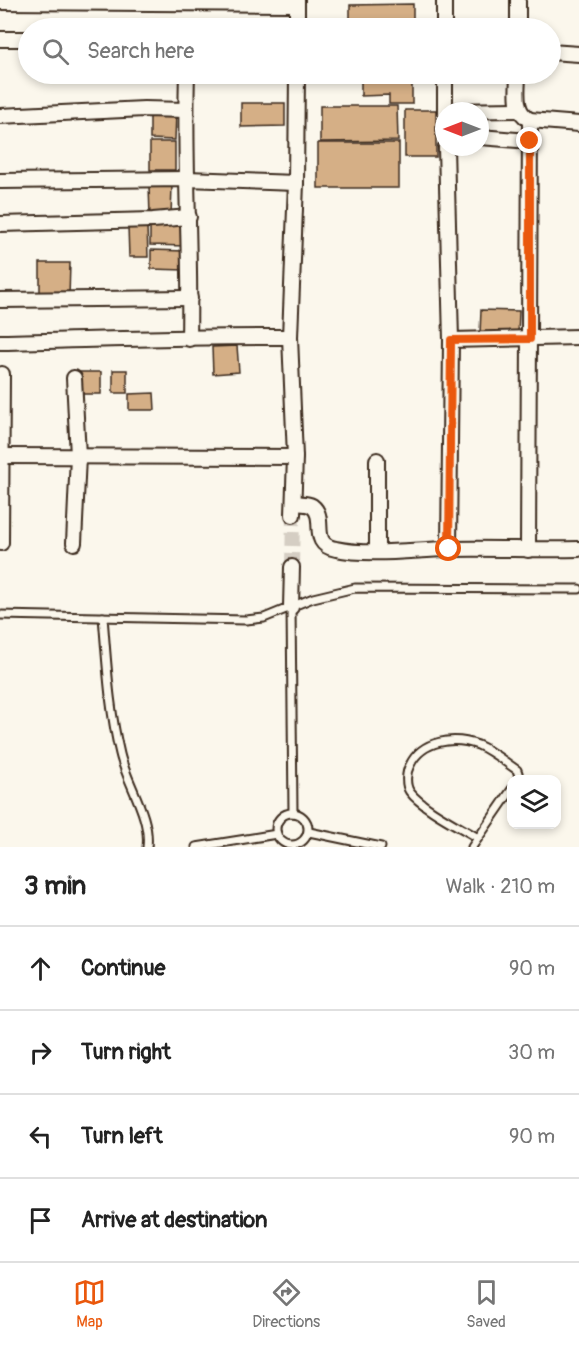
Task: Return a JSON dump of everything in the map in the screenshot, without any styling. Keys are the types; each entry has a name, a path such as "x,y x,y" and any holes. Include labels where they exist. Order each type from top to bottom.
{"street":[{"path":"444,0 444,18"},
{"path":"518,0 518,18"},
{"path":"0,2 297,2 297,18"},
{"path":"0,39 18,39"},
{"path":"561,53 579,54"},
{"path":"187,84 189,339"},
{"path":"297,84 290,337 295,457 293,509 309,504 314,508 321,540 326,547 338,550 376,552 449,549 579,549"},
{"path":"445,84 445,102"},
{"path":"518,84 518,110 524,117 530,120 579,124"},
{"path":"0,116 144,109 186,110"},
{"path":"489,110 518,110"},
{"path":"528,550 530,120"},
{"path":"489,138 530,141"},
{"path":"446,156 451,340 449,549"},
{"path":"0,181 187,178 296,183"},
{"path":"0,224 189,218"},
{"path":"0,300 190,298"},
{"path":"0,342 189,339 225,336 290,337"},
{"path":"451,340 579,337"},
{"path":"1,543 2,374"},
{"path":"74,378 78,456 75,543"},
{"path":"1,456 295,457"},
{"path":"376,552 377,460"},
{"path":"291,607 292,567"}],"lane":[{"path":"0,615 246,620 264,618 330,592 355,588 579,589"},
{"path":"291,607 293,813"},
{"path":"103,617 113,723 121,758 147,833 147,847"},
{"path":"478,838 423,804 409,791 407,782 409,767 417,753 429,745 444,741 460,741 478,745 517,770 519,775"},
{"path":"472,847 507,796"},
{"path":"293,813 303,817 309,826 309,832 302,843 296,846 284,844 277,834 278,822 287,814 293,813"},
{"path":"309,832 381,847"},
{"path":"196,847 277,834"}],"building":[{"path":"413,4 413,18 350,18 350,5"},
{"path":"361,84 412,84 412,104 389,104 389,95 361,96"},
{"path":"241,103 285,103 285,126 241,127"},
{"path":"320,106 397,106 398,141 320,142"},
{"path":"405,110 435,110 436,157 405,157"},
{"path":"150,111 176,112 175,140 150,139"},
{"path":"150,142 175,142 175,170 150,170"},
{"path":"318,143 399,143 399,188 318,188"},
{"path":"172,185 171,216 150,216 149,186"},
{"path":"150,224 187,225 186,246 150,245"},
{"path":"128,226 147,226 148,257 129,257"},
{"path":"151,250 185,251 185,270 151,269"},
{"path":"40,263 70,263 69,297 40,296"},
{"path":"481,310 519,311 518,335 480,334"},
{"path":"237,346 239,372 213,374 212,347"},
{"path":"113,370 127,370 127,393 113,393"},
{"path":"79,372 101,372 101,394 79,394"},
{"path":"154,393 155,410 129,410 129,394"}],"tunnel":[{"path":"292,567 293,515"}],"route":[{"path":"449,549 451,340 530,339 530,141"}]}
